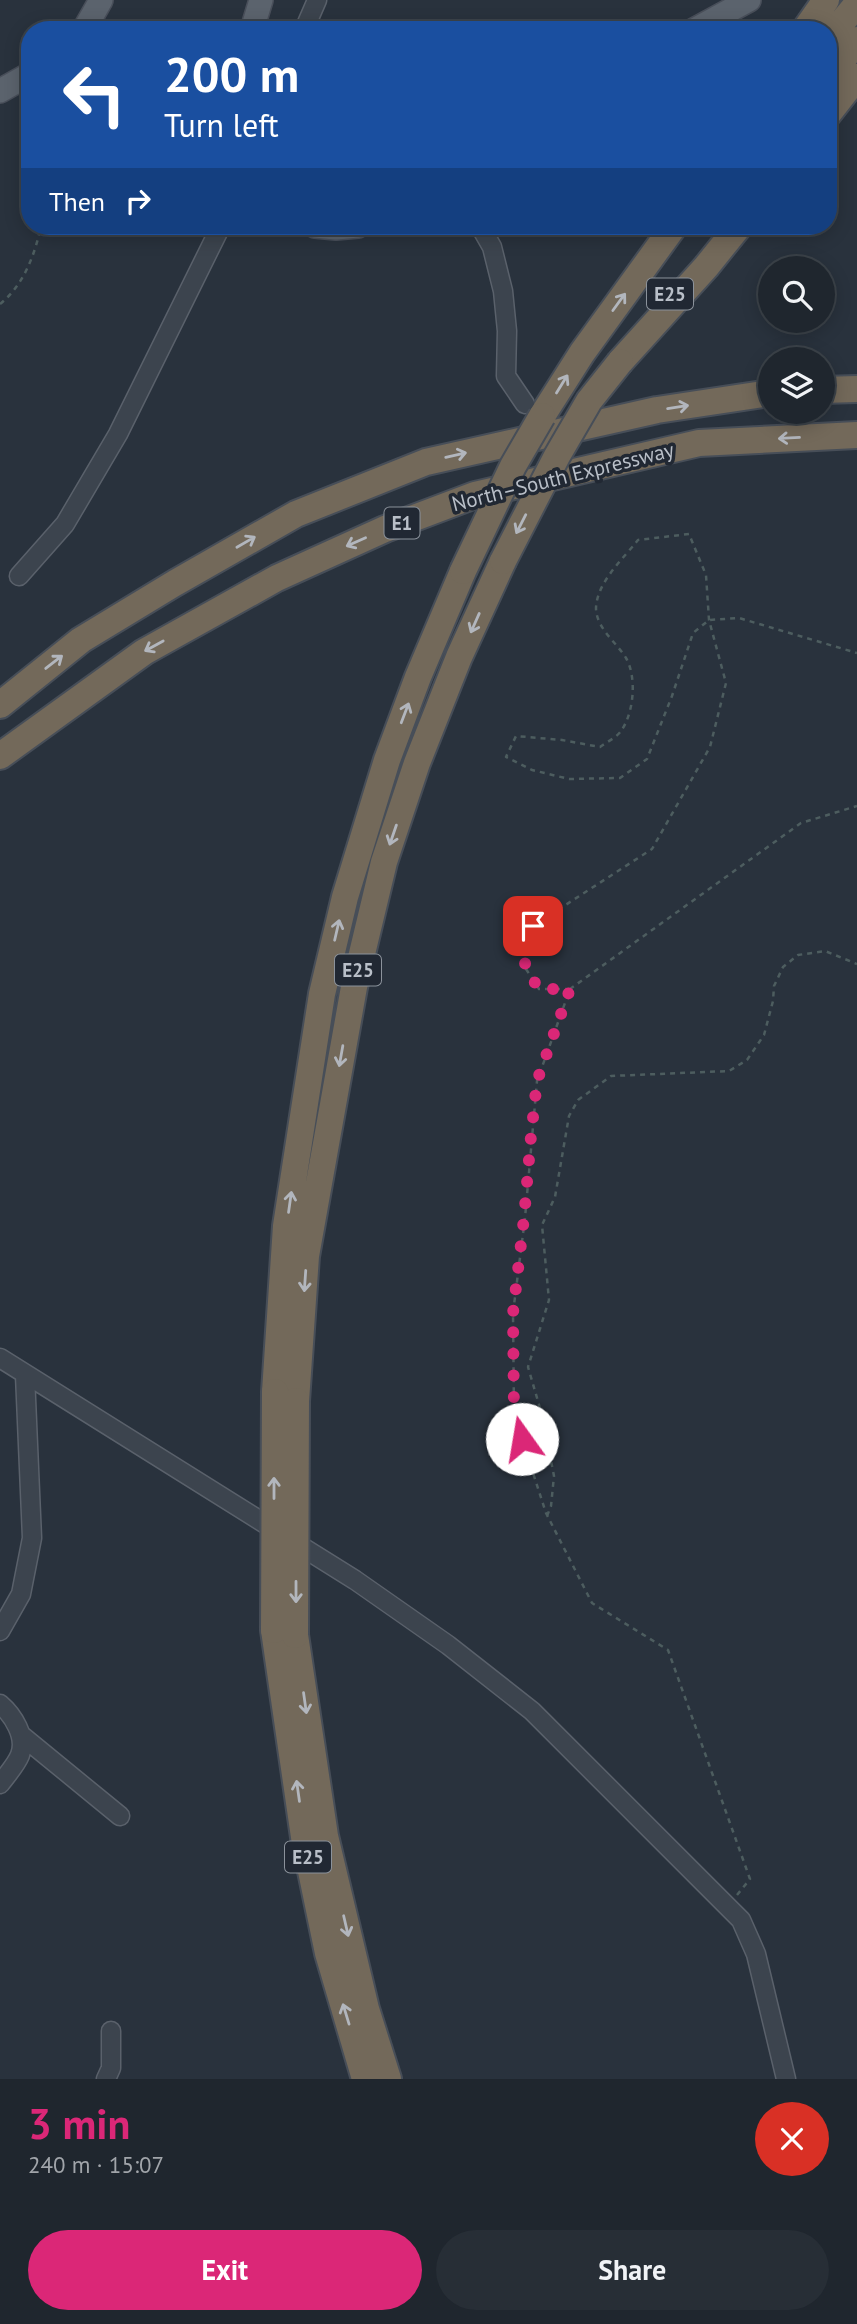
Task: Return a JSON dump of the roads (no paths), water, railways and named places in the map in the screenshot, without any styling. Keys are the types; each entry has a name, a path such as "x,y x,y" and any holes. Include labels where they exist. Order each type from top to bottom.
{"highway":[{"path":"811,21 824,3"},
{"path":"837,28 854,8"},
{"path":"837,68 857,40"},
{"path":"837,103 857,77"},
{"name":"E25","path":"365,2079 328,1953 304,1837 285,1632 286,1226 322,994 345,897 387,761 418,677 463,571 513,466 582,353 667,235"},
{"name":"E25","path":"285,1396 306,1256 354,987 381,874 422,751 459,657 503,561 557,456 589,401 713,235"},
{"path":"620,362 732,235"},
{"path":"835,390 857,389"},
{"name":"North–South Expressway","path":"0,705 81,640 187,576 309,508 426,462 657,410 758,395"},
{"name":"North–South Expressway","path":"0,756 144,652 277,578 385,529 475,495 699,443 857,435"},
{"name":"E25","path":"285,1632 325,1836 366,2009 388,2079"}],"main road":[{"path":"90,21 101,0"},
{"path":"255,21 261,0"},
{"path":"710,21 749,0"},
{"path":"0,91 21,79"}],"street":[{"path":"308,21 317,0"},
{"path":"19,576 65,524 118,434 217,235"},
{"path":"485,235 492,247 503,291 507,331 506,376 524,404"},
{"path":"0,1358 355,1580 449,1645 532,1711 741,1920 756,1954 786,2079"},
{"path":"0,1631 21,1594 32,1538 25,1375"},
{"path":"0,1703 10,1712 20,1735 20,1754 0,1784"},
{"path":"20,1735 120,1815"},
{"path":"106,2079 111,2068 111,2031"}]}
